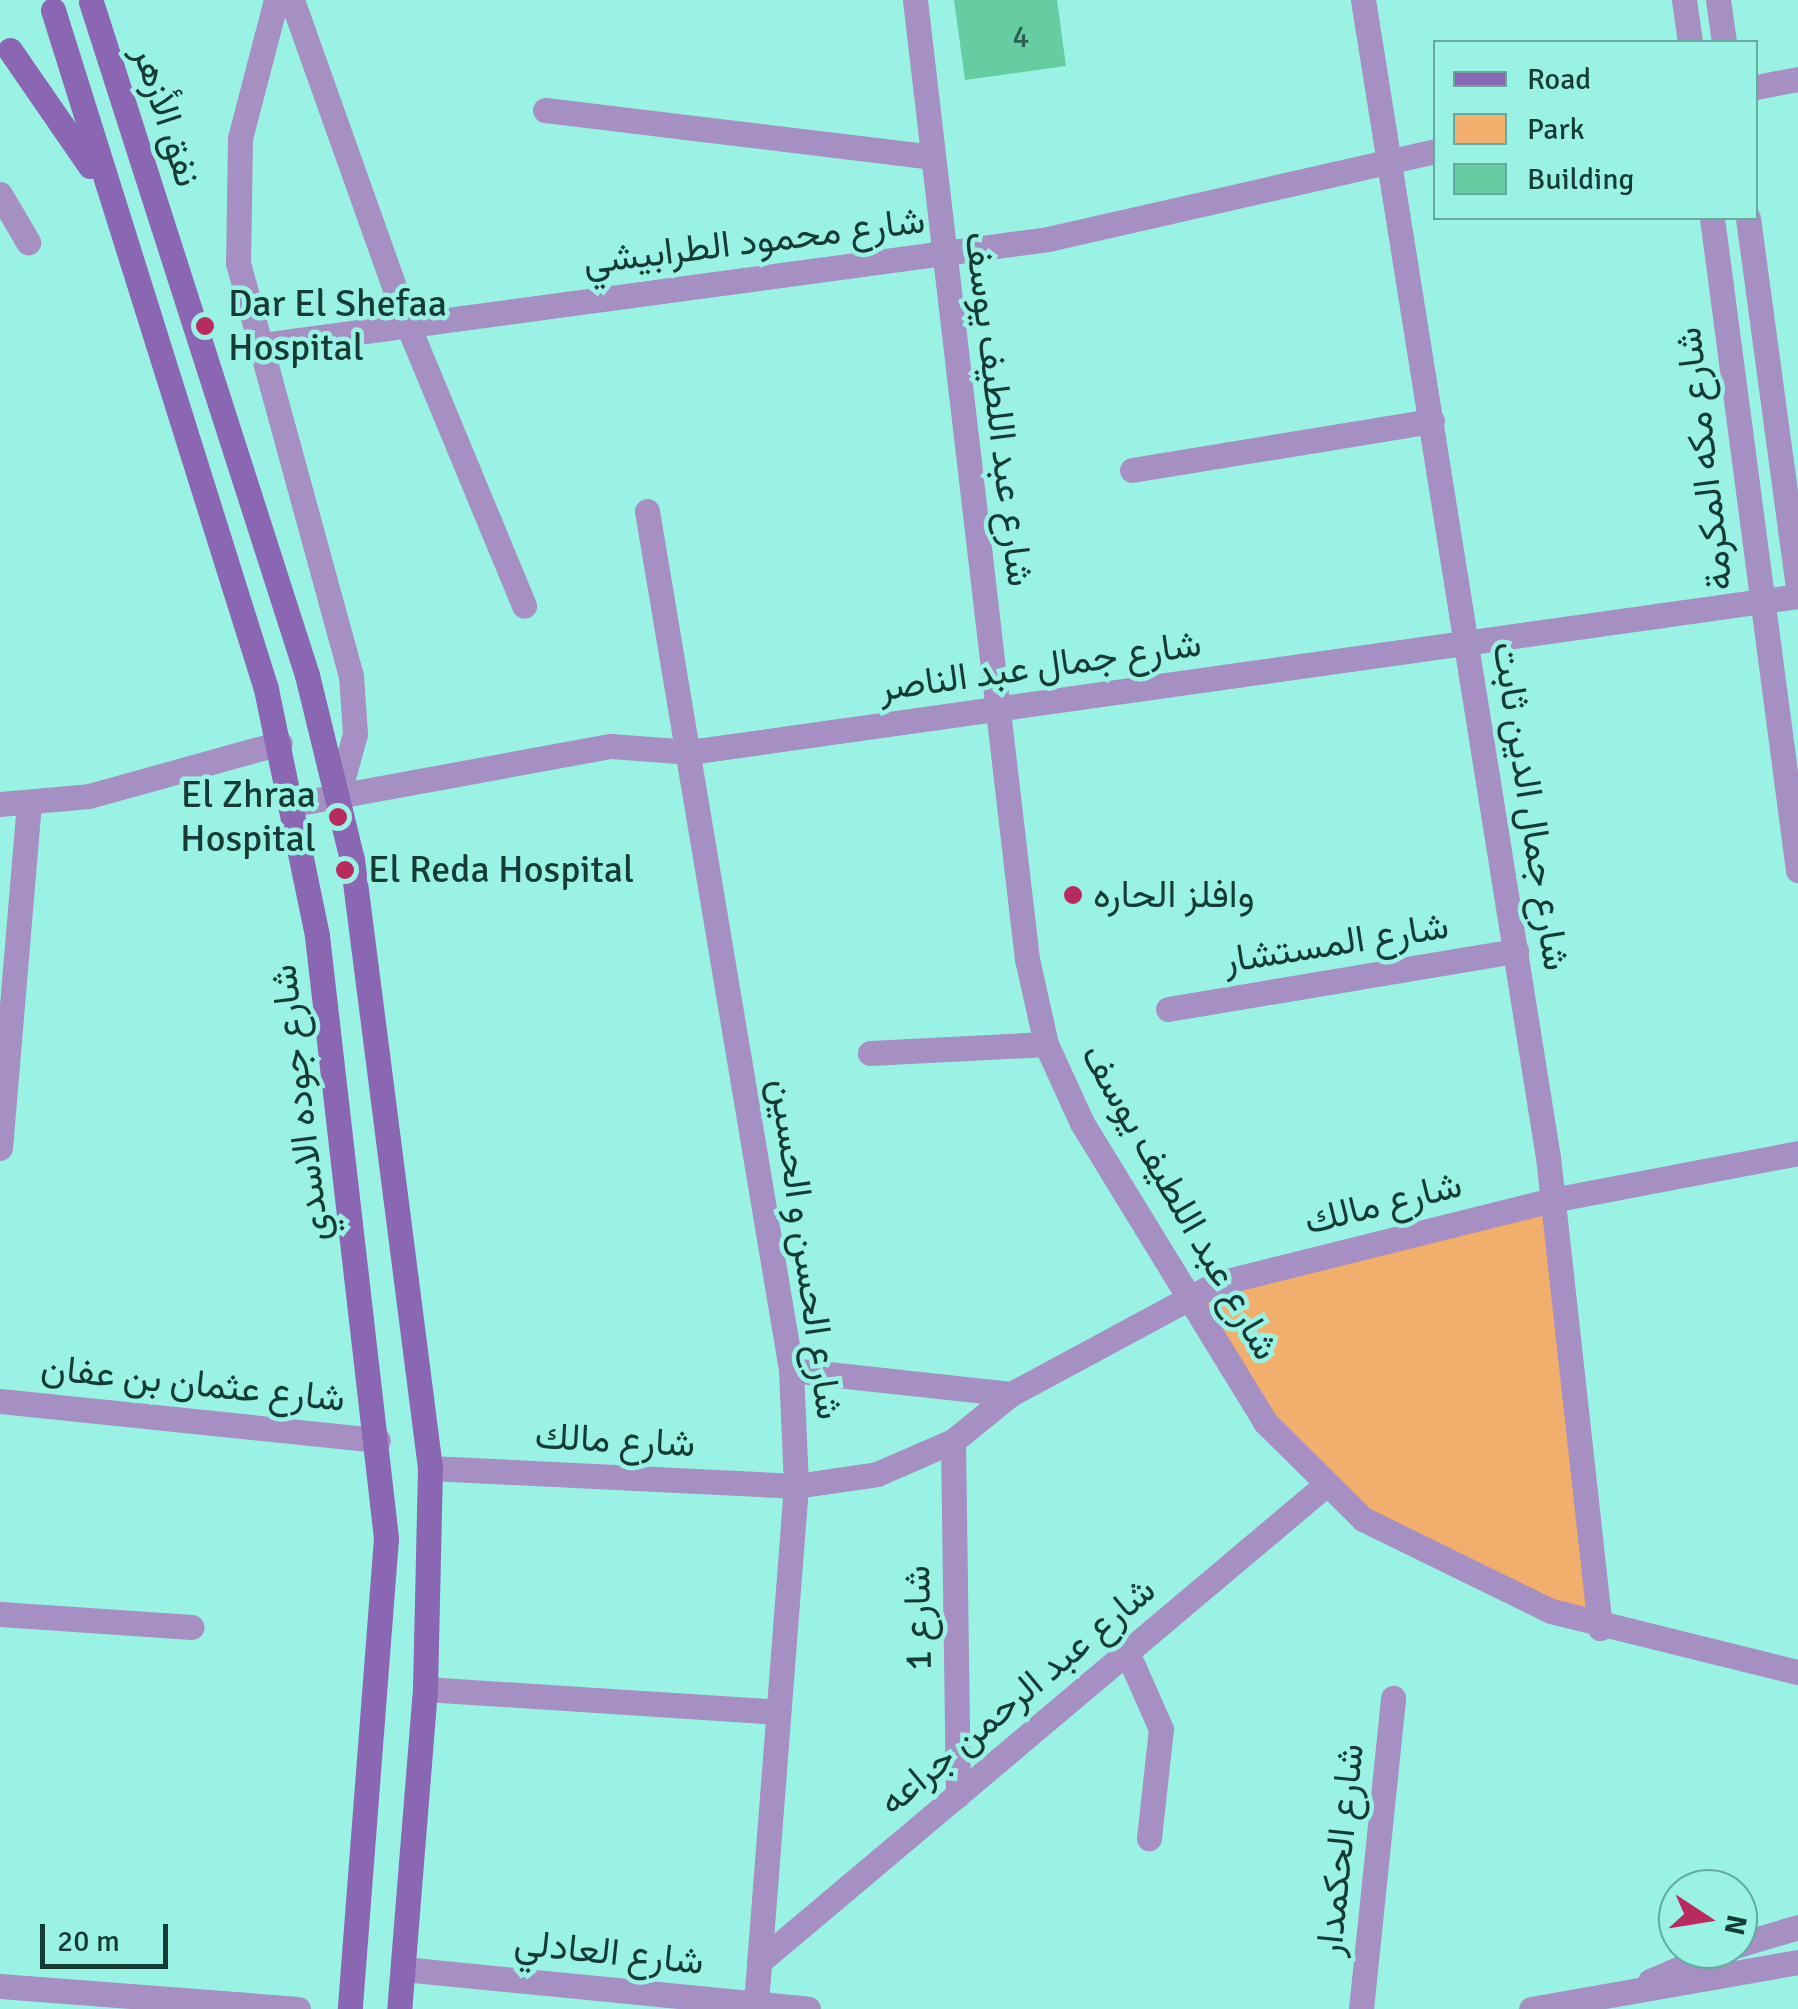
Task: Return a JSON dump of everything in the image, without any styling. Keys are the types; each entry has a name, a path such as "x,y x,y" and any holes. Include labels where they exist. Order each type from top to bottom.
{"main road":[{"name":"نفق الأزهر","path":"91,2 339,792"},
{"name":"نفق الأزهر","path":"52,10 115,214"},
{"path":"10,50 115,214"},
{"name":"شارع جوده الاسدي","path":"115,214 280,743 294,804 378,1440 385,1587 350,2009"},
{"path":"339,792 430,1468 426,1689 399,2009"}],"street":[{"path":"276,0 236,182 254,346 351,674 355,734 339,792"},
{"path":"292,0 407,323 524,606"},
{"name":"شارع عبد اللطيف يوسف","path":"916,0 941,256 1000,712 1027,960 1046,1044 1185,1295 1266,1422 1323,1487 1407,1548 1600,1628 1798,1672"},
{"name":"شارع جمال الدين ثابت","path":"1363,0 1516,951 1600,1628"},
{"path":"1684,0 1690,40"},
{"path":"1718,0 1724,40"},
{"path":"1758,87 1798,79"},
{"path":"544,110 931,157"},
{"name":"شارع محمود الطرابيشي","path":"254,346 941,256 1433,152"},
{"path":"0,194 28,242"},
{"name":"شارع مكه المكرمة","path":"1712,220 1758,602 1798,870"},
{"name":"شارع مكه المكرمة","path":"1748,220 1798,586"},
{"path":"1132,470 1432,421"},
{"name":"شارع الحسن و الحسين","path":"648,511 792,1370 796,1486 756,2004"},
{"name":"شارع جمال عبد الناصر","path":"294,804 339,792 610,746 690,752 1000,712 1466,640 1798,596"},
{"path":"0,804 29,804 280,743"},
{"path":"0,1148 29,804"},
{"name":"شارع المستشار","path":"1168,1009 1516,951"},
{"path":"870,1053 1046,1044"},
{"name":"شارع مالك","path":"430,1468 796,1486 877,1474 953,1441 1011,1394 1185,1295 1547,1201 1798,1153"},
{"path":"792,1370 1011,1394"},
{"name":"شارع عثمان بن عفان","path":"0,1401 378,1440"},
{"name":"شارع 1","path":"953,1441 958,1795"},
{"name":"شارع عبد الرحمن جراعه","path":"759,1962 1323,1487"},
{"path":"0,1614 192,1627"},
{"path":"1128,1652 1161,1728 1149,1838"},
{"path":"426,1689 776,1712"},
{"name":"شارع الحكمدار","path":"1361,2009 1393,1698"},
{"path":"1758,1939 1798,1928"},
{"path":"1650,1982 1693,1983 1798,1962"},
{"name":"شارع العادلي","path":"403,1969 808,2009"},
{"path":"1531,2009 1650,1982 1680,1969"},
{"path":"1650,1982 1654,2009"},
{"path":"0,1986 298,2009"}],"green space":[{"path":"1546,1202 1596,1624 1331,1490 1268,1420 1189,1296"}],"building":[{"path":"954,0 1057,0 1066,66 965,80"}],"place":[{"name":"Dar El Shefaa Hospital","path":"205,326"},
{"name":"El Zhraa Hospital","path":"338,817"},
{"name":"El Reda Hospital","path":"345,870"},
{"name":"وافلز الحاره","path":"1073,895"}]}
